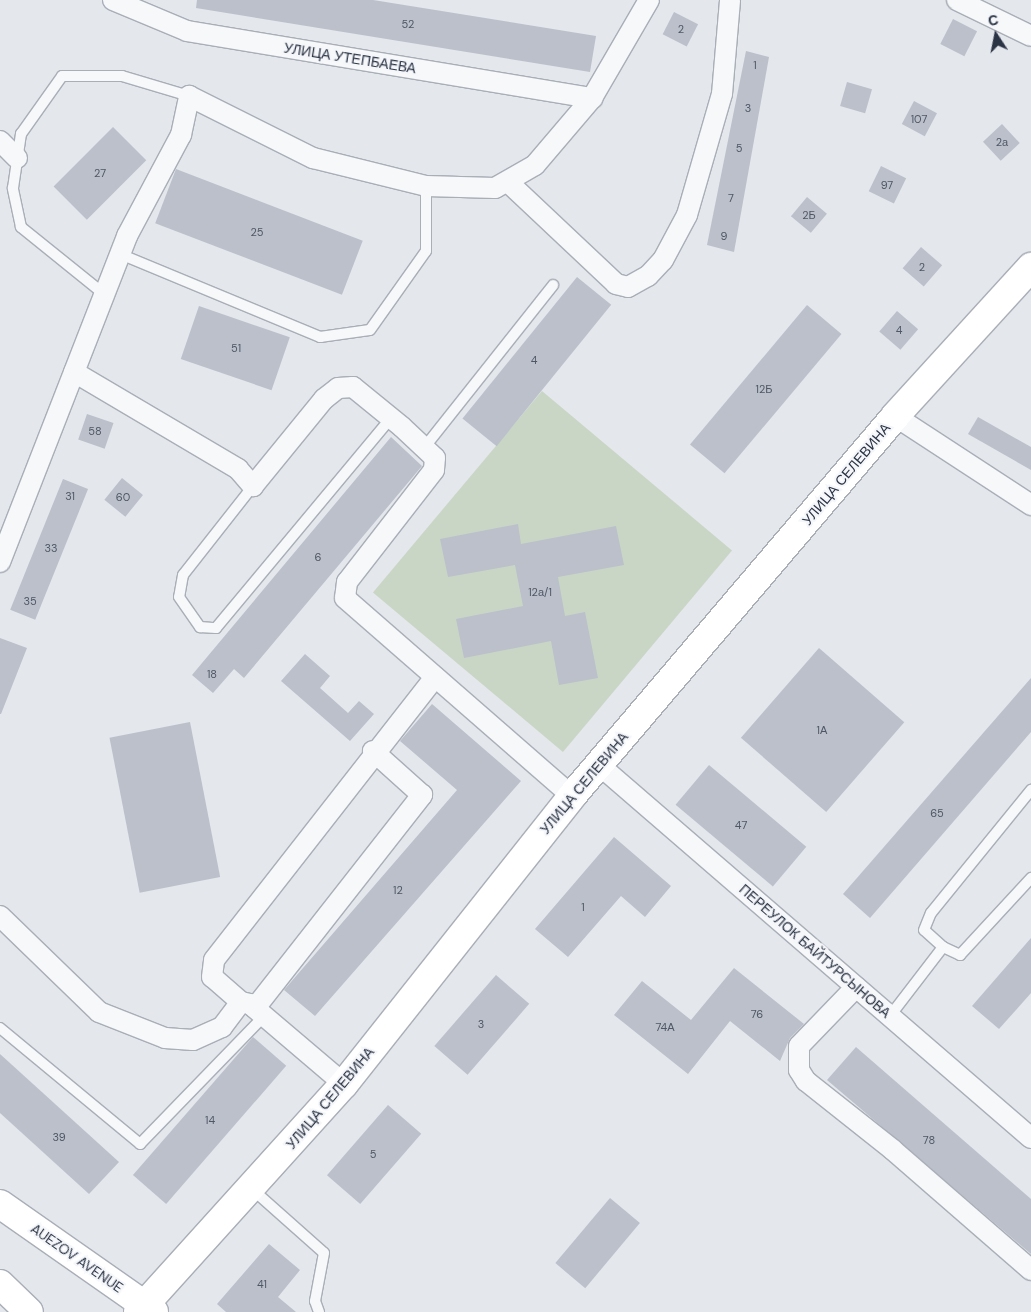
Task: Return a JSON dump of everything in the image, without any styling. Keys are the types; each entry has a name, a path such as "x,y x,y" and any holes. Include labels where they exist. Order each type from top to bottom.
{"street":[{"name":"УЛИЦА УТЕПБАЕВА","path":"114,0 187,31 592,98"},
{"path":"0,562 120,254 181,134 189,96 314,158 426,186 495,188 509,183 535,165 592,98 649,0"},
{"path":"509,183 616,284 628,287 648,276 663,260 686,215 722,94 730,0"},
{"path":"957,0 1031,36"},
{"path":"0,141 18,158"},
{"name":"УЛИЦА СЕЛЕВИНА","path":"146,1310 344,1084 598,764 895,416 1031,267"},
{"path":"74,372 238,469 253,486 324,399 338,388 353,387 436,458 434,470 347,582 345,598 572,796"},
{"path":"895,416 1031,505"},
{"path":"344,1084 212,977 214,960 314,834 373,751 435,677"},
{"path":"0,916 99,1012 164,1038 193,1040 222,1027 253,1009 422,795 373,751"},
{"name":"ПЕРЕУЛОК БАЙТУРСЫНОВА","path":"598,764 1031,1138"},
{"path":"856,986 799,1046 799,1070 806,1081 893,1150 1031,1270"},
{"name":"AUEZOV AVENUE","path":"0,1204 146,1310"},
{"path":"0,1284 29,1312"}],"lane":[{"path":"104,294 22,227 13,188 21,134 62,76 122,76 189,96"},
{"path":"120,254 320,337 370,330 426,251 426,186"},
{"path":"424,448 553,285"},
{"path":"253,486 183,575 179,597 200,627 216,628 390,419"},
{"path":"1031,790 931,913 924,930 943,947 960,955 1031,878"},
{"path":"890,1016 943,947"},
{"path":"0,1028 140,1144 253,1009"},
{"path":"252,1189 324,1252 315,1301 319,1312"}],"green space":[{"path":"542,391 732,550 563,752 373,592"}],"building":[{"path":"197,0 373,0 596,36 590,72 196,8"},
{"path":"674,12 698,24 687,47 663,34"},
{"path":"953,19 977,31 964,56 940,44"},
{"path":"746,51 769,57 734,252 707,245"},
{"path":"847,82 872,89 865,113 840,106"},
{"path":"914,101 937,113 925,136 902,124"},
{"path":"1002,124 1020,143 1001,161 983,142"},
{"path":"113,127 146,160 87,220 54,186"},
{"path":"881,166 906,178 894,203 869,191"},
{"path":"176,169 363,241 342,295 155,223"},
{"path":"807,197 827,214 811,233 791,216"},
{"path":"921,247 942,265 924,287 903,268"},
{"path":"577,277 611,305 497,446 462,418"},
{"path":"807,305 841,334 724,473 690,444"},
{"path":"199,306 290,337 272,390 181,359"},
{"path":"897,311 918,329 900,350 879,331"},
{"path":"87,414 113,423 105,449 78,440"},
{"path":"978,417 1031,447 1031,470 968,434"},
{"path":"391,437 422,466 244,678 234,669 213,693 192,675"},
{"path":"122,478 143,495 125,517 104,500"},
{"path":"63,479 88,489 35,620 10,610"},
{"path":"518,524 521,544 616,526 624,565 558,577 565,616 585,612 598,678 559,685 551,641 464,658 456,619 523,606 515,565 448,577 440,539"},
{"path":"0,638 27,648 1,714 0,714"},
{"path":"819,648 904,722 826,812 741,738"},
{"path":"305,654 330,676 320,688 348,713 359,701 374,714 350,741 281,681"},
{"path":"1031,678 1031,732 870,918 843,894"},
{"path":"432,704 521,781 315,1016 284,990 457,790 400,741"},
{"path":"190,722 220,877 140,893 110,738"},
{"path":"709,765 806,847 773,886 676,805"},
{"path":"614,837 671,886 645,917 621,896 568,957 535,929"},
{"path":"1031,938 1031,993 999,1029 972,1006"},
{"path":"734,968 804,1024 790,1038 780,1061 730,1021 688,1074 614,1015 642,981 691,1020"},
{"path":"496,975 529,1004 468,1075 434,1046"},
{"path":"253,1037 286,1066 166,1204 133,1175"},
{"path":"856,1047 1031,1199 1031,1254 827,1080"},
{"path":"0,1054 119,1162 89,1194 0,1113"},
{"path":"388,1105 421,1134 360,1204 327,1175"},
{"path":"610,1198 640,1223 585,1288 555,1263"},
{"path":"269,1244 300,1270 278,1297 296,1312 226,1312 217,1304"}]}
